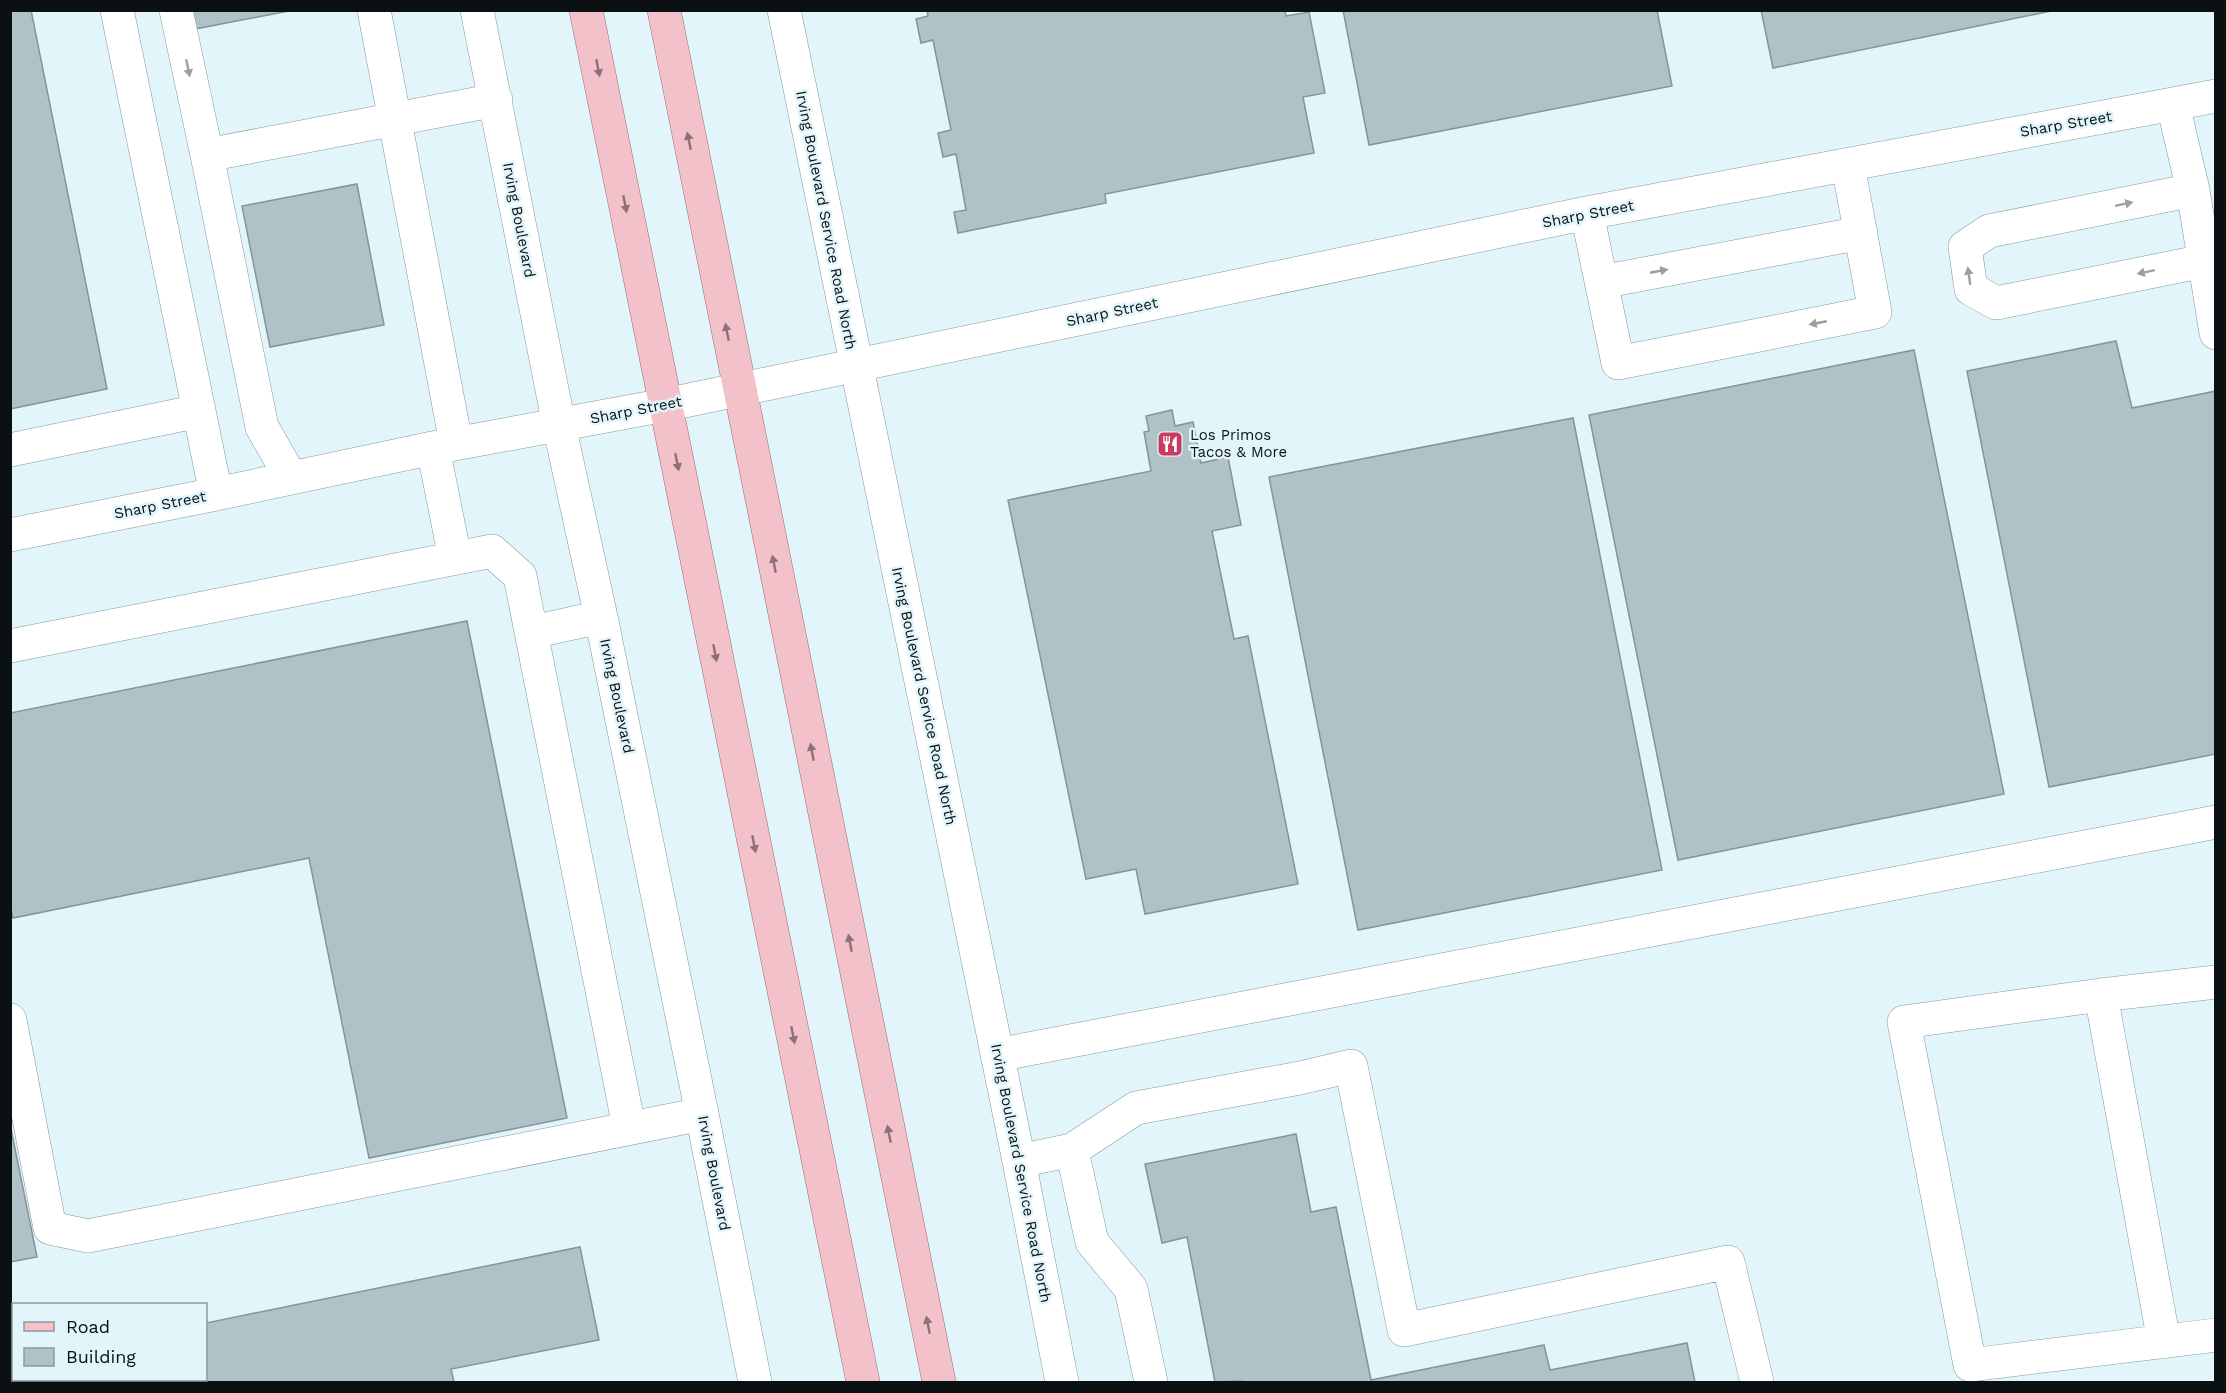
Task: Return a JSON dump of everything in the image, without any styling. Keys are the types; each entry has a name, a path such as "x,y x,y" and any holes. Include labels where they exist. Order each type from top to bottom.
{"main road":[{"path":"586,10 863,1383"},
{"path":"664,10 738,390 939,1383"}],"street":[{"path":"117,10 216,494"},
{"path":"176,10 262,428 291,478"},
{"path":"374,10 397,120 445,446 455,558"},
{"name":"Irving Boulevard","path":"477,10 559,425 601,617 755,1383"},
{"name":"Irving Boulevard Service Road North","path":"784,10 998,1055 1062,1383"},
{"name":"Sharp Street","path":"10,535 445,446 665,405 1587,213 2216,96"},
{"path":"207,155 496,100"},
{"path":"2173,105 2193,190 2216,333"},
{"path":"1587,213 1618,363 1875,312 1848,165"},
{"path":"2193,190 1989,231 1965,247 1971,289 1996,303 2204,261"},
{"path":"1601,282 1861,233"},
{"path":"10,450 199,411"},
{"path":"10,646 492,551 520,576 629,1127"},
{"path":"532,632 601,617"},
{"path":"998,1055 2216,822"},
{"path":"2216,982 1904,1022 1970,1365 2216,1335"},
{"path":"2101,995 2164,1342"},
{"path":"10,1020 51,1228 88,1236 702,1114"},
{"path":"1019,1161 1072,1150 1136,1108 1300,1078 1351,1066 1404,1330 1728,1262 1756,1383"},
{"path":"1072,1150 1092,1242 1131,1289 1150,1383"}],"building":[{"path":"10,10 31,10 107,389 10,409"},
{"path":"192,10 294,10 195,29"},
{"path":"927,10 1285,10 1286,16 1309,12 1325,93 1303,97 1314,153 1105,194 1106,203 958,233 954,212 966,210 956,154 943,157 938,133 951,130 933,40 921,43 916,19 928,16"},
{"path":"1343,10 1657,10 1672,86 1369,145"},
{"path":"1761,10 2056,10 1773,68"},
{"path":"357,184 384,325 270,347 242,206"},
{"path":"2116,341 2132,408 2216,391 2216,754 2049,787 1967,371"},
{"path":"1914,350 2004,794 1678,860 1589,415"},
{"path":"1172,410 1175,426 1193,422 1201,463 1228,457 1241,525 1212,531 1234,639 1248,636 1298,884 1145,914 1136,869 1086,879 1008,500 1151,471 1144,432 1149,431 1146,416"},
{"path":"1573,418 1662,870 1358,930 1269,477"},
{"path":"467,621 567,1118 369,1158 309,858 13,918 10,906 10,713"},
{"path":"10,1124 37,1257 10,1262"},
{"path":"1296,1134 1311,1212 1336,1207 1371,1380 1544,1345 1550,1370 1687,1343 1695,1382 1215,1382 1187,1237 1162,1243 1145,1164"},
{"path":"580,1247 599,1340 451,1369 454,1382 10,1382 10,1362 12,1362 12,1381 207,1381 207,1323"}],"place":[{"name":"Los Primos Tacos & More","path":"1170,444"}]}
